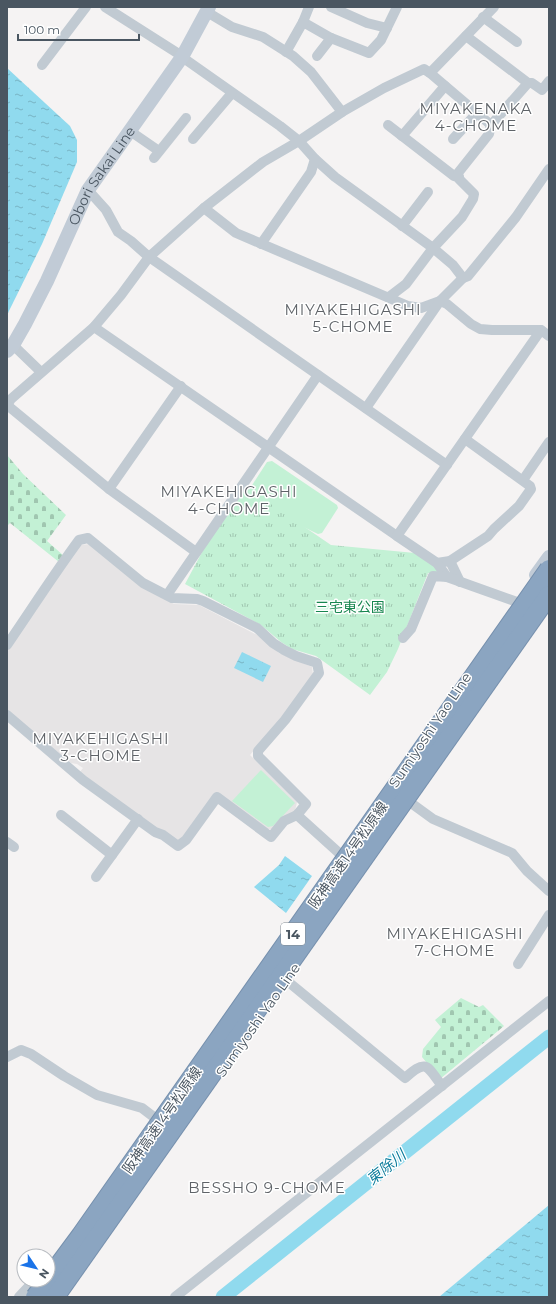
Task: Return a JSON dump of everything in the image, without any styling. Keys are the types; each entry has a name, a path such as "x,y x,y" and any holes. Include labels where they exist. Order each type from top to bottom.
{"highway":[{"name":"阪神高速14号松原線","path":"35,1297 95,1216 549,569"},
{"name":"阪神高速14号松原線","path":"55,1297 549,595"}],"main road":[{"name":"Obori Sakai Line","path":"10,348 48,281 88,190 182,56 208,9"},
{"name":"Sumiyoshi Yao Line","path":"56,1266 90,1230 164,1125 343,857 549,557"},
{"name":"Sumiyoshi Yao Line","path":"65,1297 362,871 549,608"},
{"path":"28,1297 36,1288"}],"street":[{"path":"42,65 86,7"},
{"path":"105,7 182,56 280,126 299,141 334,177 433,248 453,265 463,278"},
{"path":"286,52 303,22 309,7"},
{"path":"331,7 367,23 387,28"},
{"path":"303,22 331,38 369,53 382,40 397,7"},
{"path":"430,73 494,7"},
{"path":"208,9 232,27 263,37 286,52 311,72 342,112"},
{"path":"483,17 517,42"},
{"path":"466,36 528,83 532,83 542,90 549,81"},
{"path":"317,56 331,38"},
{"path":"196,552 109,489 7,405 11,399 94,327 121,295 149,257 204,208 263,162 299,141 342,112 384,88 424,69 491,125"},
{"path":"389,297 406,284 433,248 462,217 473,199 474,194 459,180 458,173 489,134 491,125 528,83"},
{"path":"402,136 445,86"},
{"path":"193,139 232,93"},
{"path":"452,139 477,113"},
{"path":"130,130 156,155 186,118"},
{"path":"388,125 454,176 459,177"},
{"path":"261,244 311,172 315,159"},
{"path":"366,408 440,301 463,278 468,276 516,217 549,169"},
{"path":"88,190 106,210 118,232 149,257 447,465"},
{"path":"402,226 428,192"},
{"path":"204,208 236,233 408,306 421,308 440,301 447,304 471,324 480,329 545,333"},
{"path":"94,327 269,446 437,564 447,578"},
{"path":"397,536 465,439 545,333"},
{"path":"10,348 41,372"},
{"path":"166,595 318,375"},
{"path":"109,489 181,386"},
{"path":"437,564 450,561 488,536 519,506 531,489 530,486 523,480 465,439"},
{"path":"523,480 549,442"},
{"path":"7,645 31,611 47,584 79,540 88,538 143,583 172,598 197,599 203,601 257,628 273,643 284,650 317,663 319,673 284,720 258,750 258,756 306,804 297,815 284,821 271,837 217,797 186,840 178,846 163,835 155,832 83,780 7,715"},
{"path":"450,561 460,582"},
{"path":"403,638 411,629 430,575 460,582 517,602 541,619"},
{"path":"411,803 433,818 512,853 527,871 549,891"},
{"path":"61,815 112,856"},
{"path":"297,815 343,857 362,871"},
{"path":"96,877 138,819"},
{"path":"518,964 549,915"},
{"path":"286,980 405,1078 416,1067 422,1066 428,1068 442,1086"},
{"path":"175,1297 549,1001"},
{"path":"7,1057 21,1050 31,1054 64,1076 97,1095 142,1108 164,1125"},
{"path":"56,1257 90,1230"},
{"path":"19,1297 27,1288"}],"shaded area":[{"path":"90,544 142,587 174,604 199,605 263,638 279,653 312,667 313,675 278,722 250,755 297,802 295,811 274,829 267,829 217,792 185,837 176,842 79,773 83,768 77,764 71,763 7,711 7,652 80,545"}],"green space":[{"path":"7,455 23,474 66,515 47,541 64,556 59,562 10,523 7,526"},
{"path":"272,461 337,505 338,508 322,533 318,534 248,500 247,493 267,462"},
{"name":"三宅東公園","path":"246,487 331,545 415,553 428,560 442,575 428,573 398,649 387,672 370,695 316,656 292,649 261,625 185,584 208,541"},
{"path":"261,770 295,803 273,826 268,827 232,801"},
{"path":"461,998 479,1007 483,1005 504,1026 440,1079 422,1057 423,1049 441,1027 435,1020"}],"water":[{"path":"7,68 70,126 77,140 77,162 42,244 7,315"},
{"path":"242,652 271,666 263,682 234,668"},
{"path":"285,856 312,876 286,913 254,887 279,865"},
{"path":"549,1205 549,1297 439,1297"}],"waterway":[{"name":"東除川","path":"223,1297 549,1037"}],"district":[{"name":"MIYAKENAKA 4-CHOME","path":"476,116"},
{"name":"MIYAKEHIGASHI 5-CHOME","path":"353,318"},
{"name":"MIYAKEHIGASHI 4-CHOME","path":"229,500"},
{"name":"MIYAKEHIGASHI 3-CHOME","path":"101,746"},
{"name":"MIYAKEHIGASHI 7-CHOME","path":"455,942"},
{"name":"BESSHO 9-CHOME","path":"267,1187"}]}
